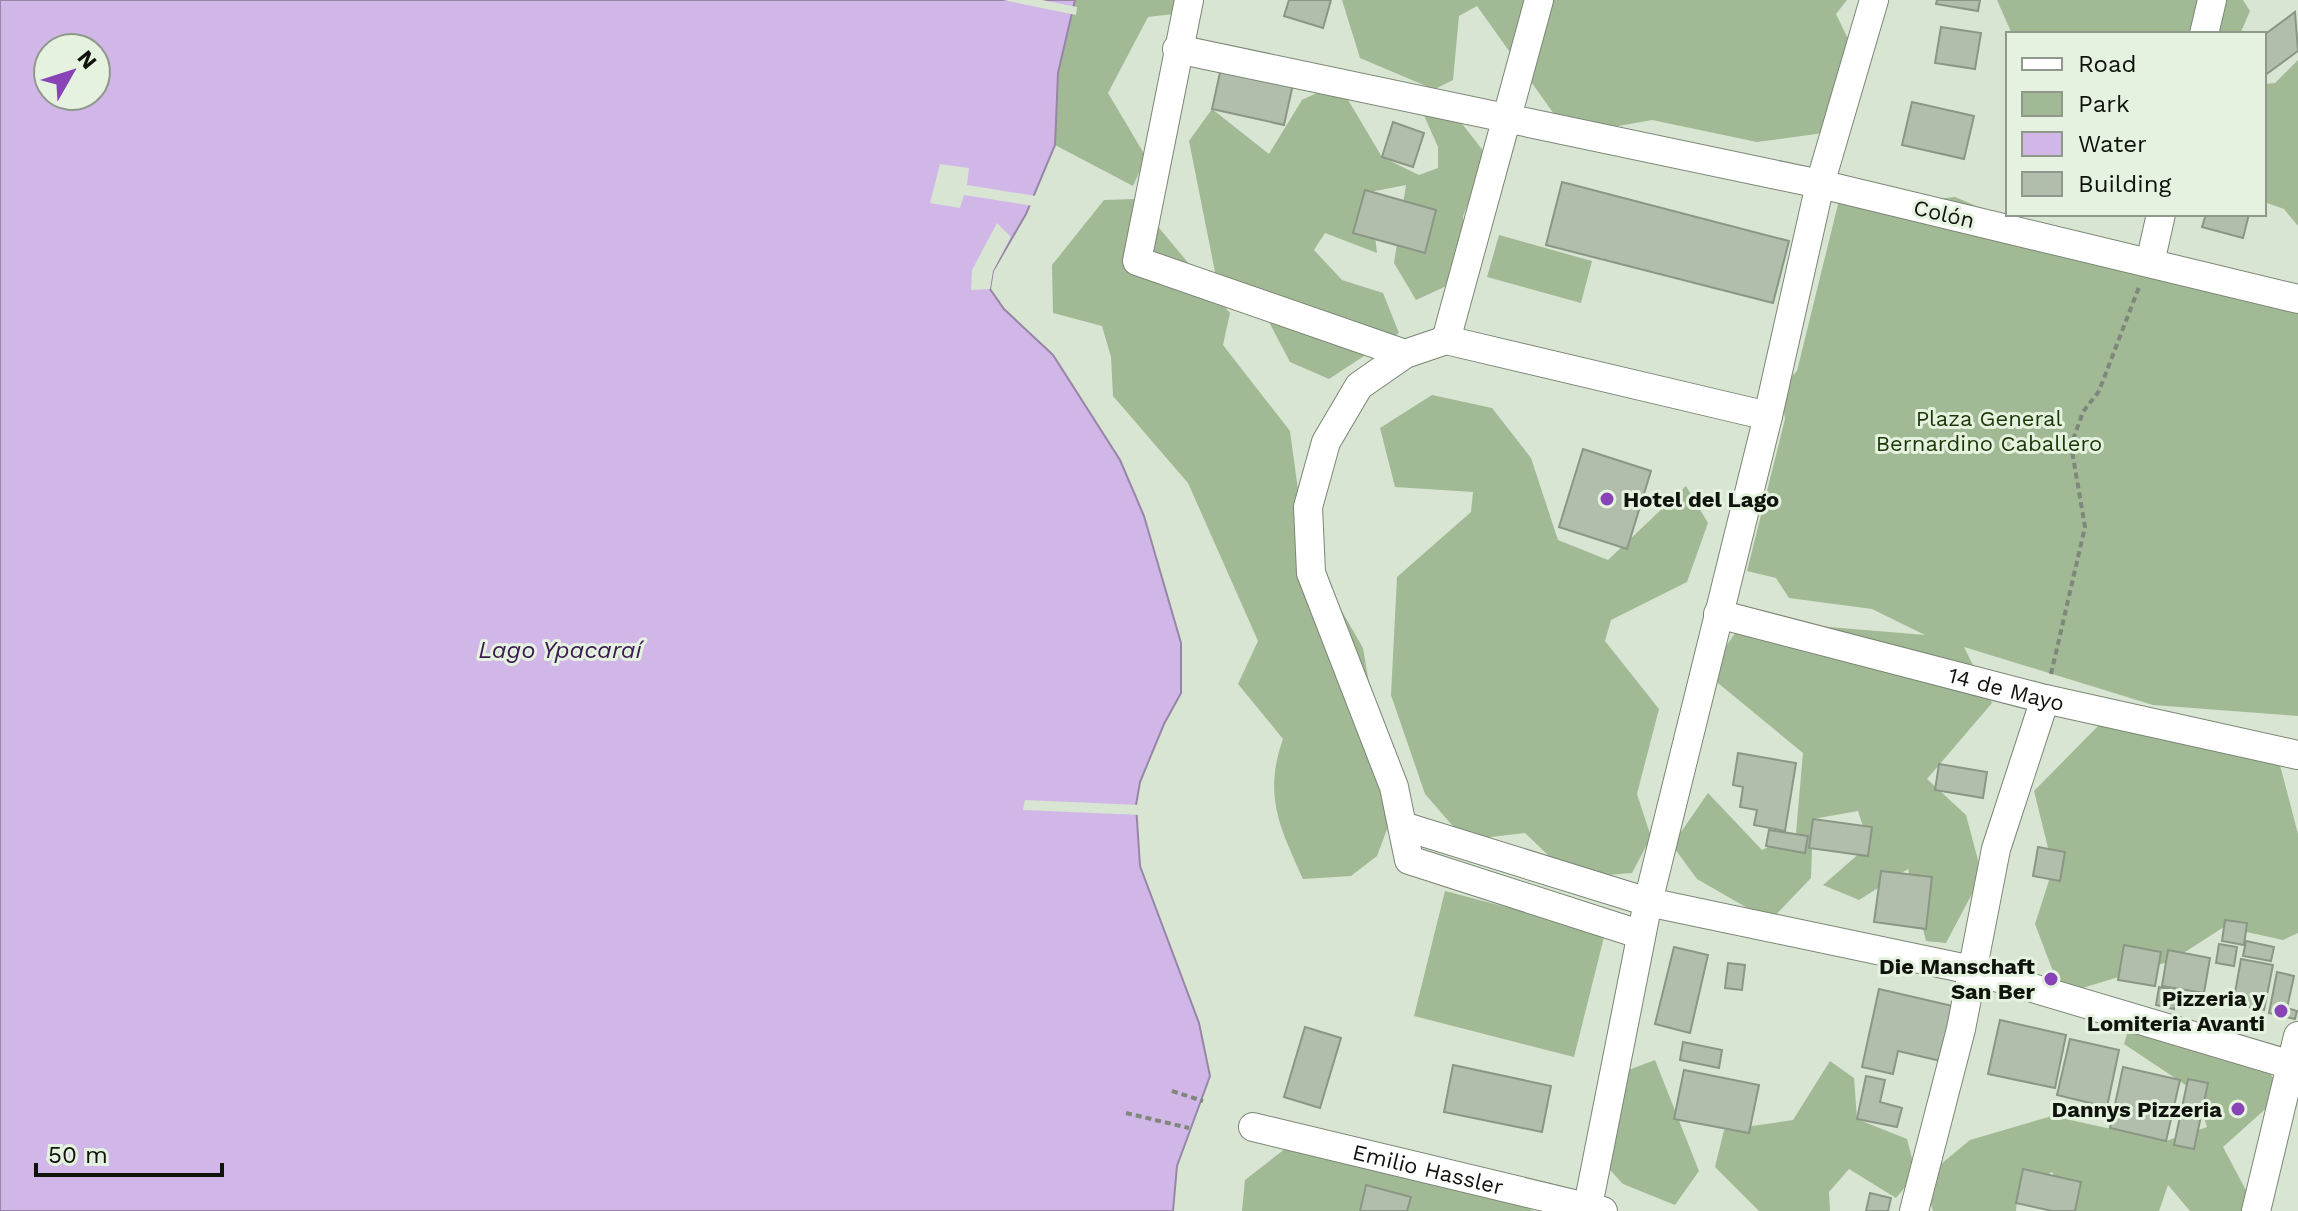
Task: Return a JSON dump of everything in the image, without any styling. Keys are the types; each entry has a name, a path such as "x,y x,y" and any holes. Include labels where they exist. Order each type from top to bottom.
{"street":[{"path":"1189,0 1137,261 1405,354"},
{"path":"1446,340 1509,119 1539,0"},
{"path":"1593,1210 1639,934 1768,416 1820,184 1874,0"},
{"path":"2204,32 2212,0"},
{"name":"Colón","path":"1177,49 1820,184 2298,299"},
{"path":"2150,263 2161,216"},
{"path":"1639,934 1409,860 1394,787 1311,573 1308,507 1326,442 1359,386 1405,354 1446,340 1768,416"},
{"name":"14 de Mayo","path":"1718,614 2045,699 2298,755"},
{"path":"1914,1211 1961,1029 1996,849 2045,699"},
{"path":"1403,826 1648,902 1972,970 2294,1066"},
{"path":"2256,1211 2294,1066 2298,1036"},
{"name":"Emilio Hassler","path":"1253,1127 1593,1210"}],"path":[{"path":"2045,699 2085,527 2071,445 2083,412 2099,391 2150,263"},
{"path":"1172,1091 1203,1101"},
{"path":"1126,1113 1189,1128"}],"green space":[{"path":"1075,0 1202,0 1198,11 1148,17 1108,93 1146,157 1133,186 1055,145 1058,73"},
{"path":"1342,0 1847,0 1836,14 1863,70 1838,131 1757,142 1652,120 1569,135 1477,6 1459,16 1453,80 1435,89 1488,157 1463,216 1466,277 1416,300 1394,263 1406,185 1370,192 1377,253 1325,233 1314,250 1342,280 1383,293 1399,333 1329,379 1290,362 1261,307 1216,277 1189,141 1212,109 1269,154 1302,100 1338,83 1382,157 1419,175 1438,168 1438,147 1415,95 1433,89 1360,58"},
{"path":"1997,0 2243,0 2250,11 2241,32 2011,32"},
{"path":"2298,60 2298,226 2284,209 2266,203 2266,84 2275,83"},
{"name":"Plaza General Bernardino Caballero","path":"1841,192 1888,204 1955,197 2093,256 2298,304 2298,716 2153,705 1964,647 1992,703 1927,779 1966,815 1982,875 1946,943 1926,941 1908,869 1859,900 1823,885 1869,845 1858,811 1813,819 1811,878 1770,921 1697,879 1672,845 1708,793 1762,850 1796,833 1803,753 1707,674 1744,620 1925,635 1872,609 1789,598 1776,578 1747,571 1785,419 1780,388 1797,371"},
{"path":"1135,199 1230,313 1223,345 1290,431 1306,549 1363,648 1392,816 1377,856 1351,876 1303,879 1281,827 1274,794 1274,777 1283,739 1238,684 1258,641 1188,483 1113,396 1111,357 1102,326 1053,313 1052,265 1104,200"},
{"path":"1499,235 1592,261 1581,303 1487,277"},
{"path":"1432,395 1492,408 1531,458 1558,540 1608,560 1686,486 1708,523 1687,582 1611,620 1605,641 1659,709 1637,794 1651,837 1632,873 1572,878 1525,833 1465,840 1425,794 1391,695 1397,577 1471,512 1473,492 1395,487 1380,428"},
{"path":"2206,720 2280,765 2298,834 2298,933 2283,940 2224,927 2171,961 2076,990 2057,982 2035,924 2053,868 2034,791 2102,722"},
{"path":"1445,891 1605,933 1574,1057 1414,1016"},
{"path":"2130,1024 2264,1060 2281,1095 2223,1147 2257,1211 2190,1211 2168,1185 2159,1211 2051,1211 2065,1197 2052,1172 2018,1192 2016,1211 1933,1211 1923,1179 1970,1140 2052,1116 2166,1141 2207,1127 2196,1092 2124,1044"},
{"path":"1655,1060 1699,1171 1675,1205 1623,1184 1588,1146 1607,1078"},
{"path":"1830,1061 1854,1078 1857,1119 1907,1139 1916,1174 1896,1198 1849,1169 1829,1192 1830,1211 1759,1211 1715,1167 1724,1130 1793,1120"},
{"path":"1286,1148 1413,1155 1534,1211 1242,1211 1245,1180"}],"water":[{"name":"Lago Ypacaraí","path":"0,0 1075,0 1058,73 1055,145 1026,214 993,271 990,289 1004,309 1053,355 1120,460 1144,516 1181,643 1181,693 1164,724 1140,782 1136,805 1140,866 1199,1023 1210,1076 1177,1166 1173,1211 0,1211"}],"pier":[{"path":"1003,0 1042,0 1077,7 1076,15"},
{"path":"940,164 969,168 967,185 1036,196 1033,206 964,195 960,208 930,203"},
{"path":"997,223 1011,237 993,271 990,289 971,290 972,270"},
{"path":"1025,800 1140,805 1141,815 1023,810"}],"building":[{"path":"1289,0 1331,0 1323,28 1284,16"},
{"path":"1937,0 1980,0 1978,11 1936,4"},
{"path":"2295,12 2298,51 2266,75 2266,34"},
{"path":"1941,27 1981,33 1975,69 1935,63"},
{"path":"1221,68 1293,84 1284,125 1212,109"},
{"path":"1912,102 1974,116 1964,159 1902,145"},
{"path":"1393,122 1424,133 1413,167 1382,157"},
{"path":"1562,182 1789,241 1773,303 1546,245"},
{"path":"1365,190 1436,210 1425,253 1353,233"},
{"path":"2205,216 2248,216 2243,238 2202,227"},
{"path":"1583,449 1651,471 1627,549 1559,527"},
{"path":"1738,753 1796,763 1785,831 1754,825 1757,810 1740,807 1743,787 1733,785"},
{"path":"1939,764 1987,772 1983,798 1935,790"},
{"path":"1813,819 1872,827 1868,856 1809,848"},
{"path":"1769,830 1808,836 1805,853 1766,846"},
{"path":"2038,847 2065,852 2060,881 2033,876"},
{"path":"1881,871 1932,877 1926,929 1874,922"},
{"path":"2225,920 2247,923 2244,945 2222,941"},
{"path":"2246,941 2274,947 2271,961 2243,956"},
{"path":"2219,944 2237,947 2234,966 2216,963"},
{"path":"2124,945 2161,952 2155,986 2118,980"},
{"path":"1674,947 1708,955 1690,1033 1655,1024"},
{"path":"2168,950 2210,958 2204,993 2162,986"},
{"path":"2241,959 2273,965 2264,1010 2233,1004"},
{"path":"1728,963 1745,965 1742,990 1725,988"},
{"path":"2277,972 2294,976 2287,1008 2297,1011 2295,1019 2269,1013"},
{"path":"2159,987 2178,991 2174,1009 2156,1005"},
{"path":"1879,989 1957,1007 1945,1062 1898,1051 1893,1074 1862,1067"},
{"path":"2000,1020 2066,1035 2055,1088 1988,1074"},
{"path":"1305,1027 1341,1038 1320,1108 1284,1097"},
{"path":"2070,1039 2119,1050 2107,1107 2057,1095"},
{"path":"1683,1042 1722,1050 1719,1068 1680,1060"},
{"path":"1453,1065 1551,1086 1542,1132 1444,1112"},
{"path":"2123,1067 2180,1080 2166,1141 2110,1128"},
{"path":"1684,1070 1759,1085 1749,1133 1674,1119"},
{"path":"1866,1076 1885,1080 1880,1102 1902,1108 1897,1127 1857,1119"},
{"path":"2188,1079 2208,1083 2194,1149 2174,1145"},
{"path":"2023,1169 2081,1182 2075,1211 2052,1211 2016,1203"},
{"path":"1366,1185 1411,1197 1407,1211 1360,1211"},
{"path":"1870,1193 1891,1198 1888,1211 1866,1211"}],"place":[{"name":"Hotel del Lago","path":"1607,499"},
{"name":"Die Manschaft San Ber","path":"2051,979"},
{"name":"Pizzeria y Lomiteria Avanti","path":"2281,1011"},
{"name":"Dannys Pizzeria","path":"2238,1109"}]}
